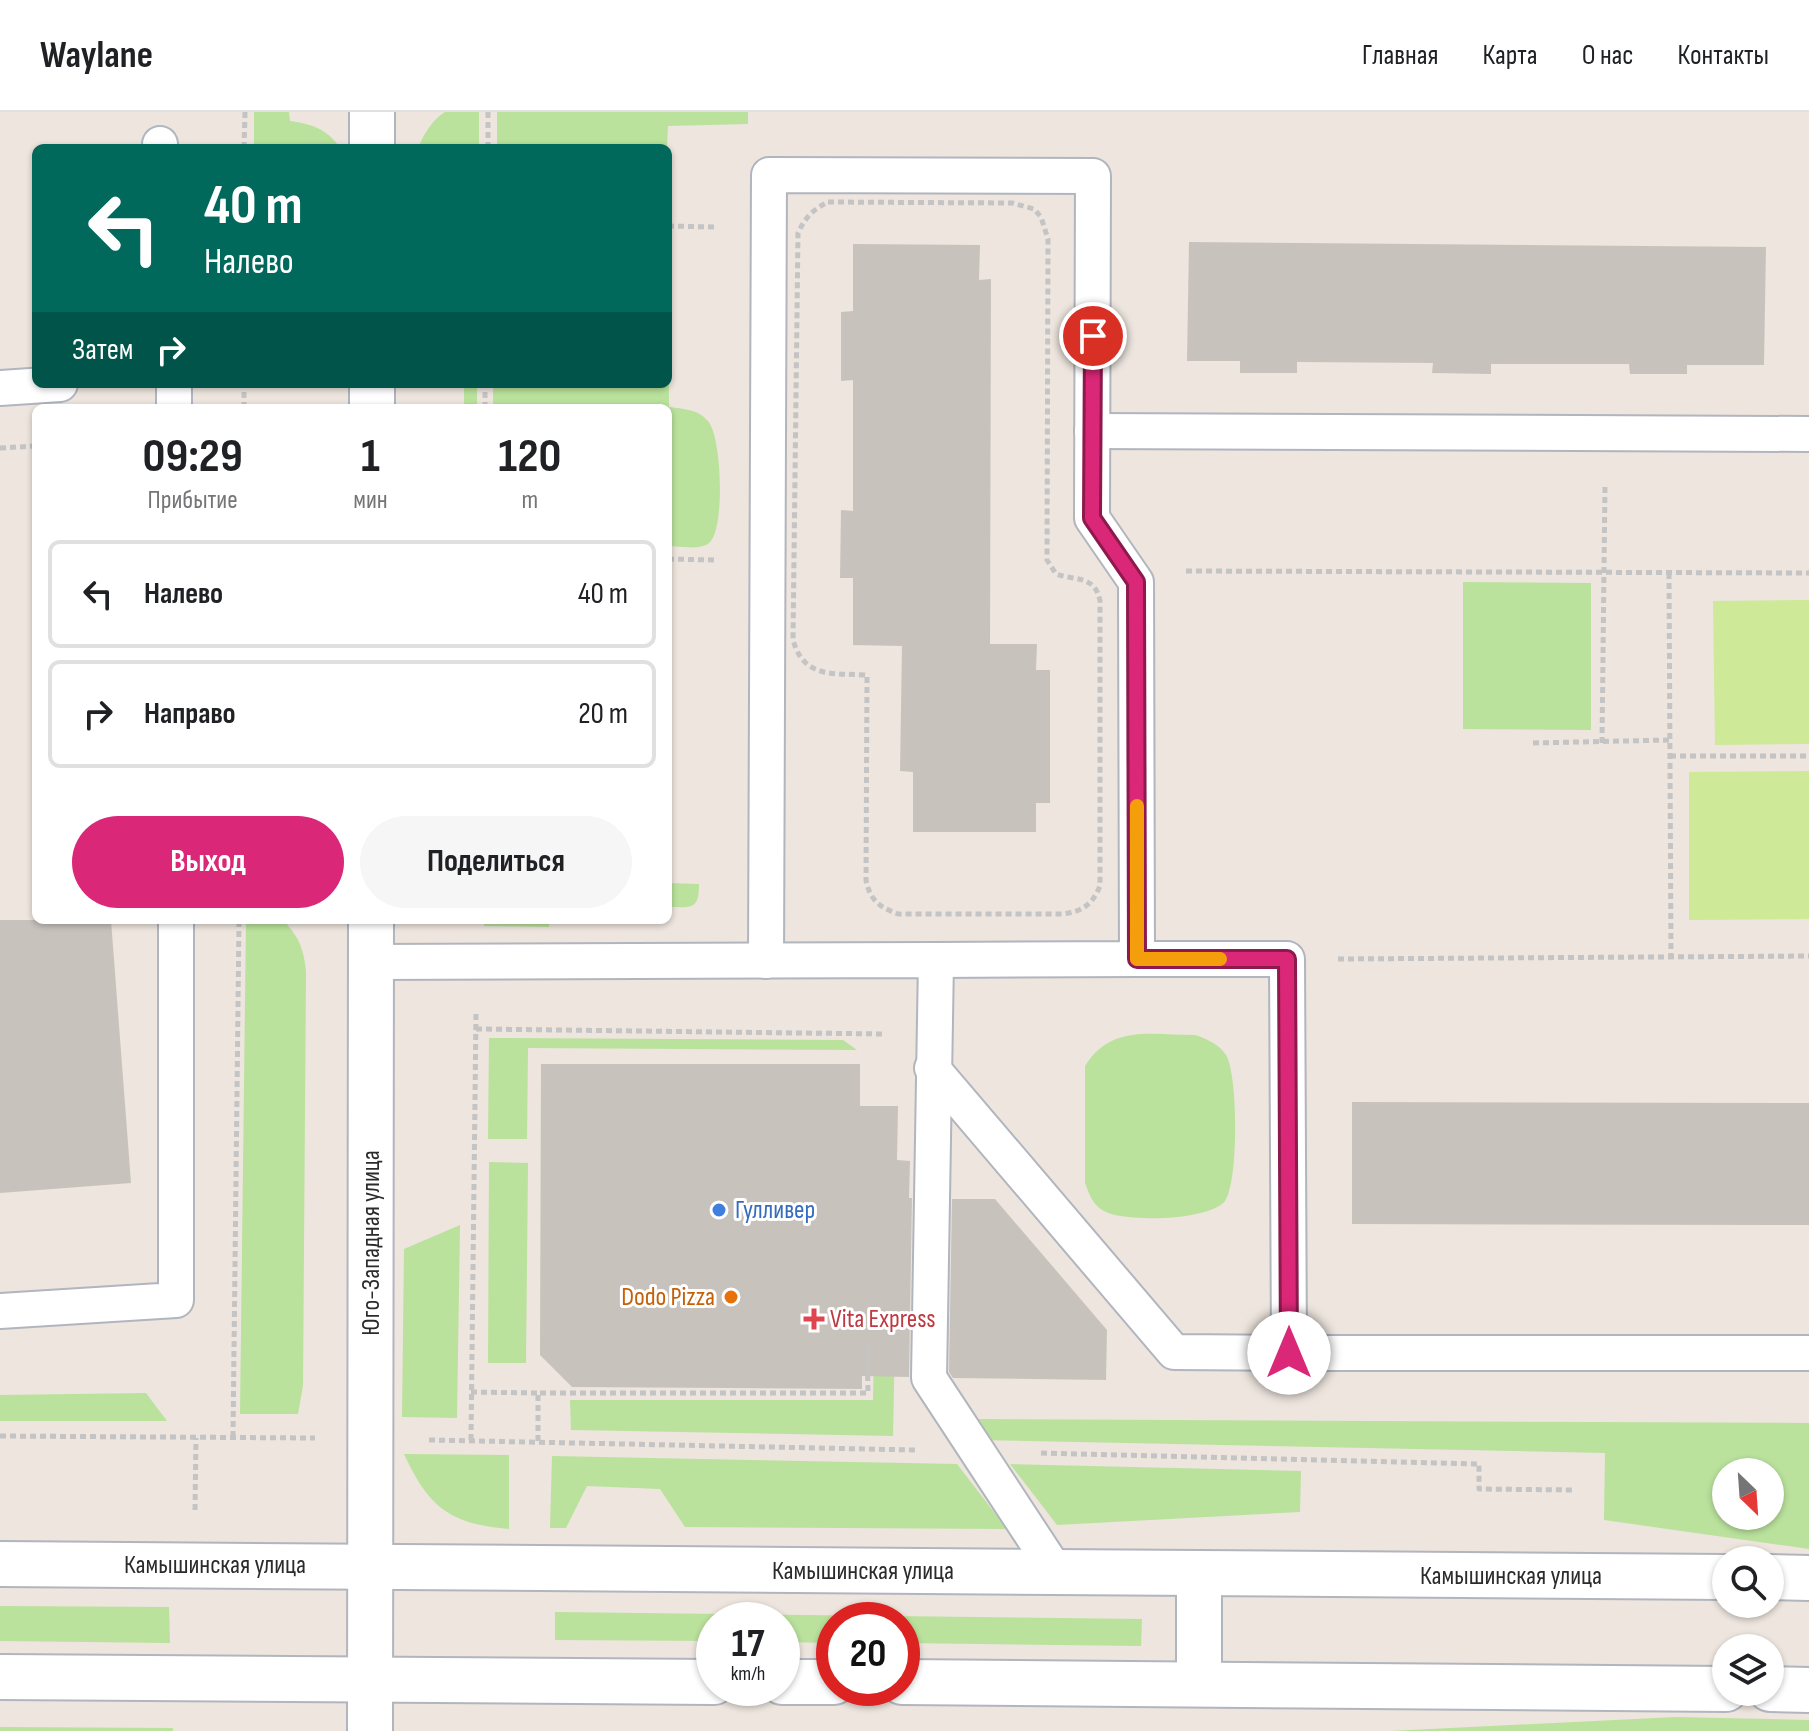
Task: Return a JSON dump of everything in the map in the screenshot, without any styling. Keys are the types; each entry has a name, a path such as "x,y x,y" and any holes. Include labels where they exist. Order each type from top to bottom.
{"street":[{"path":"372,112 372,144"},
{"name":"Юго-Западная улица","path":"370,1731 371,941"},
{"name":"Камышинская улица","path":"0,1564 1712,1577"},
{"path":"1199,1575 1199,1684"},
{"path":"1784,1577 1809,1578"},
{"path":"0,1677 696,1682"},
{"path":"920,1682 1712,1689"},
{"path":"1784,1689 1809,1690"}],"lane":[{"path":"766,961 769,175 1093,176 1092,518 1136,582 1137,959"},
{"path":"0,388 32,386"},
{"path":"1092,431 1809,434"},
{"path":"0,1311 176,1300 176,924"},
{"path":"371,941 478,962 1287,959 1289,1353"},
{"path":"936,960 929,1378 1057,1573"},
{"path":"933,1052 1174,1352 1809,1353"}],"path":[{"path":"244,144 245,112"},
{"path":"488,112 488,144"},
{"path":"828,202 1012,203 1034,209 1041,217 1048,239 1047,560 1056,574 1087,580 1094,586 1099,593 1100,607 1100,886 1094,900 1081,911 1063,914 898,914 882,908 869,896 866,880 867,675 818,672 801,660 793,640 798,233 815,208 828,202"},
{"path":"0,448 32,446"},
{"path":"1602,743 1605,481"},
{"path":"1129,571 1809,573"},
{"path":"1669,573 1671,958"},
{"path":"1533,743 1670,740"},
{"path":"1670,756 1809,756"},
{"path":"233,1437 239,924"},
{"path":"1325,959 1809,956"},
{"path":"471,1440 478,962"},
{"path":"476,1029 933,1052"},
{"path":"471,1392 868,1393 867,1343"},
{"path":"538,1393 538,1441"},
{"path":"0,1436 538,1441 1479,1464 1479,1489 1575,1490"}],"green space":[{"path":"254,112 289,112 290,121 318,128 337,144 254,144"},
{"path":"445,112 479,112 479,144 420,144 436,119"},
{"path":"497,112 748,112 748,124 668,126 667,144 497,144"},
{"path":"464,388 477,388 477,404 464,404"},
{"path":"493,388 669,388 669,404 493,404"},
{"path":"672,407 695,412 708,421 713,430 719,462 720,501 715,533 706,545 672,546"},
{"path":"1463,582 1591,583 1591,730 1463,729"},
{"path":"1809,600 1809,744 1715,745 1713,601"},
{"path":"1809,771 1809,919 1689,920 1689,772"},
{"path":"672,883 699,884 697,899 688,907 672,907"},
{"path":"246,924 286,924 300,944 306,972 303,1386 298,1414 240,1414"},
{"path":"484,924 549,924 549,927"},
{"path":"1148,1034 1195,1035 1220,1048 1230,1066 1235,1105 1235,1151 1230,1190 1225,1201 1203,1213 1167,1218 1131,1217 1102,1210 1095,1204 1085,1183 1085,1066 1107,1043 1120,1038"},
{"path":"489,1038 843,1040 857,1050 528,1048 527,1139 488,1139"},
{"path":"489,1162 528,1163 526,1363 488,1363"},
{"path":"460,1225 457,1418 402,1417 404,1249"},
{"path":"896,1290 893,1436 571,1430 570,1400 873,1400 874,1345"},
{"path":"146,1393 167,1421 0,1421 0,1395"},
{"path":"978,1419 1809,1423 1809,1549 1604,1520 1605,1453 978,1440"},
{"path":"404,1454 509,1455 509,1529 471,1523 444,1510 423,1488"},
{"path":"552,1456 957,1464 1007,1529 685,1527 660,1489 587,1486 566,1528 550,1528"},
{"path":"1010,1464 1301,1471 1300,1512 1057,1525"},
{"path":"0,1606 169,1607 170,1643 0,1641"},
{"path":"555,1612 696,1614 696,1641 555,1640"},
{"path":"800,1615 816,1615 816,1643 800,1642"},
{"path":"920,1616 1142,1619 1141,1646 920,1643"},
{"path":"1675,1717 1809,1720 1809,1731 1390,1731"},
{"path":"0,1727 173,1728 173,1731 0,1731"}],"building":[{"path":"1189,242 1766,247 1764,365 1687,365 1687,374 1630,374 1629,364 1491,364 1491,374 1432,373 1433,363 1297,362 1297,373 1240,373 1240,361 1187,361"},
{"path":"853,244 980,245 979,280 991,279 990,644 1037,644 1036,670 1050,670 1050,803 1036,803 1036,832 913,832 913,772 900,771 902,646 853,645 853,578 840,578 841,510 853,511 853,380 841,381 841,312 853,311"},
{"path":"0,920 32,920 32,924 111,924 131,1183 0,1193"},
{"name":"Гулливер","path":"541,1064 860,1064 860,1106 898,1106 897,1160 910,1161 909,1377 862,1376 862,1389 572,1387 540,1355"},
{"path":"1352,1102 1809,1103 1809,1225 1352,1224"},
{"path":"952,1199 995,1199 1107,1330 1106,1380 953,1378 949,1372"}],"slow traffic":[{"path":"1137,806 1137,959 1220,959"}],"place":[{"name":"Гулливер","path":"719,1210"},
{"name":"Dodo Pizza","path":"731,1297"},
{"name":"Vita Express","path":"814,1319"}],"route":[{"path":"1093,336 1092,518 1136,582 1137,959 1287,959 1289,1353"}]}
